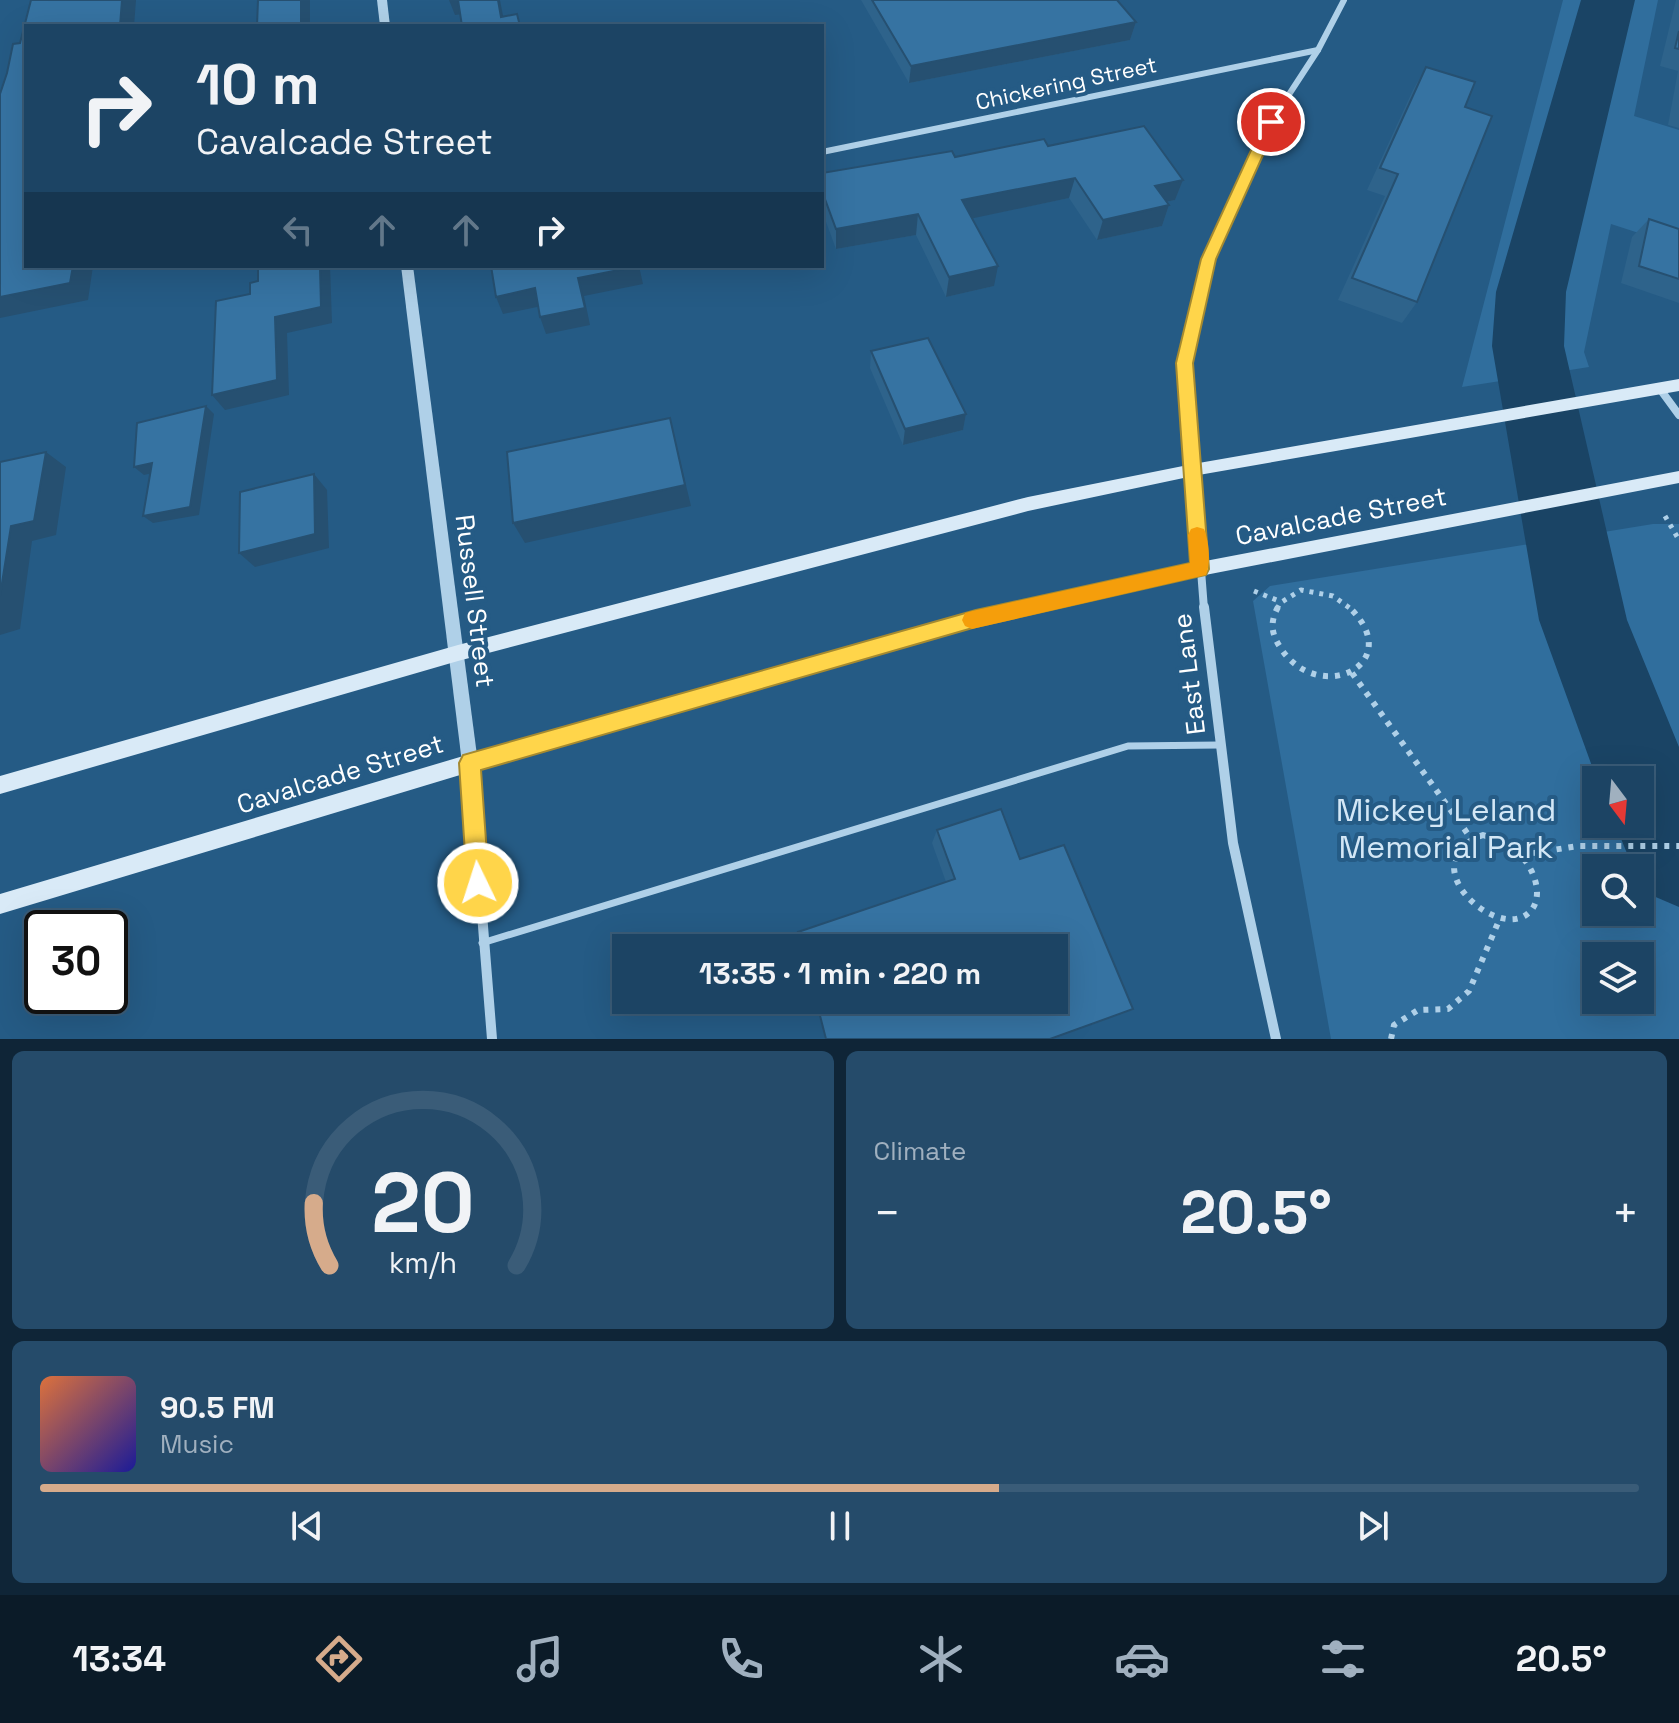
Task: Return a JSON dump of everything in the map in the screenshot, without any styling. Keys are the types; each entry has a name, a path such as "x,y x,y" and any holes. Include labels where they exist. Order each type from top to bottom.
{"main road":[{"path":"0,785 458,653 1028,504 1193,470 1679,385"},
{"name":"Cavalcade Street","path":"0,904 470,763 976,618 1200,569 1679,477"}],"street":[{"path":"382,0 385,24"},
{"name":"East Lane","path":"1276,1039 1233,843 1219,745 1200,569 1185,363 1208,259 1271,122 1318,50 1344,0"},
{"name":"Chickering Street","path":"824,152 1318,50"},
{"name":"Russell Street","path":"407,268 458,653 492,1039"},
{"path":"1660,389 1679,415"}],"lane":[{"path":"482,943 1128,746 1219,745"}],"path":[{"path":"1665,516 1679,540"},
{"path":"1301,590 1321,592 1338,598 1357,614 1368,633 1368,653 1361,667 1352,673 1320,677 1302,670 1282,654 1274,639 1270,618 1275,605 1283,597 1301,590"},
{"path":"1352,673 1470,837"},
{"path":"1483,835 1496,839 1521,855 1536,882 1537,899 1532,911 1521,918 1500,918 1485,912 1466,897 1458,883 1454,855 1460,844 1470,837 1483,835"},
{"path":"1521,855 1609,844 1679,846"},
{"path":"1391,1039 1394,1025 1418,1010 1448,1009 1469,991 1500,918"}],"green space":[{"path":"1563,0 1658,0 1634,116 1679,130 1679,246 1611,224 1584,352 1589,367 1462,387"},
{"name":"Mickey Leland Memorial Park","path":"1653,524 1679,524 1679,1039 1331,1039 1253,601 1270,586"}],"building":[{"path":"31,0 122,0 120,24 25,24"},
{"path":"258,0 301,0 301,24 257,24"},
{"path":"458,0 498,0 501,17 517,14 520,24 462,24"},
{"path":"872,0 1117,0 1136,22 911,66"},
{"path":"24,27 24,268 73,268 70,283 0,297 0,94 13,44 20,43"},
{"path":"1426,67 1475,82 1465,107 1492,116 1417,302 1352,278 1398,174 1380,168"},
{"path":"1144,126 1183,180 1155,186 1169,205 1103,220 1075,178 962,200 998,266 949,277 918,214 836,229 824,196 824,173 952,151 955,157 1044,139 1048,146"},
{"path":"1649,219 1679,229 1679,279 1639,266"},
{"path":"258,268 320,268 321,307 275,317 277,380 212,395 216,301 250,294 250,283 258,281"},
{"path":"491,268 629,268 578,278 585,308 540,317 535,288 496,297"},
{"path":"928,338 966,414 905,429 871,351"},
{"path":"206,406 190,507 143,516 152,463 134,467 137,423"},
{"path":"670,418 685,485 513,523 507,452"},
{"path":"46,452 34,521 11,526 0,596 0,462"},
{"path":"314,474 315,534 239,553 240,492"},
{"path":"1001,809 1020,859 1064,845 1133,1009 1050,1039 826,1039 820,1014 1068,1014 1068,934 798,934 955,879 937,830"}],"waterway":[{"path":"1608,0 1531,292 1528,346 1583,620 1645,781 1679,857"}],"slow traffic":[{"path":"972,620 1200,569 1197,535"}],"route":[{"path":"478,883 470,763 976,618 1200,569 1185,363 1208,259 1271,122"}]}
